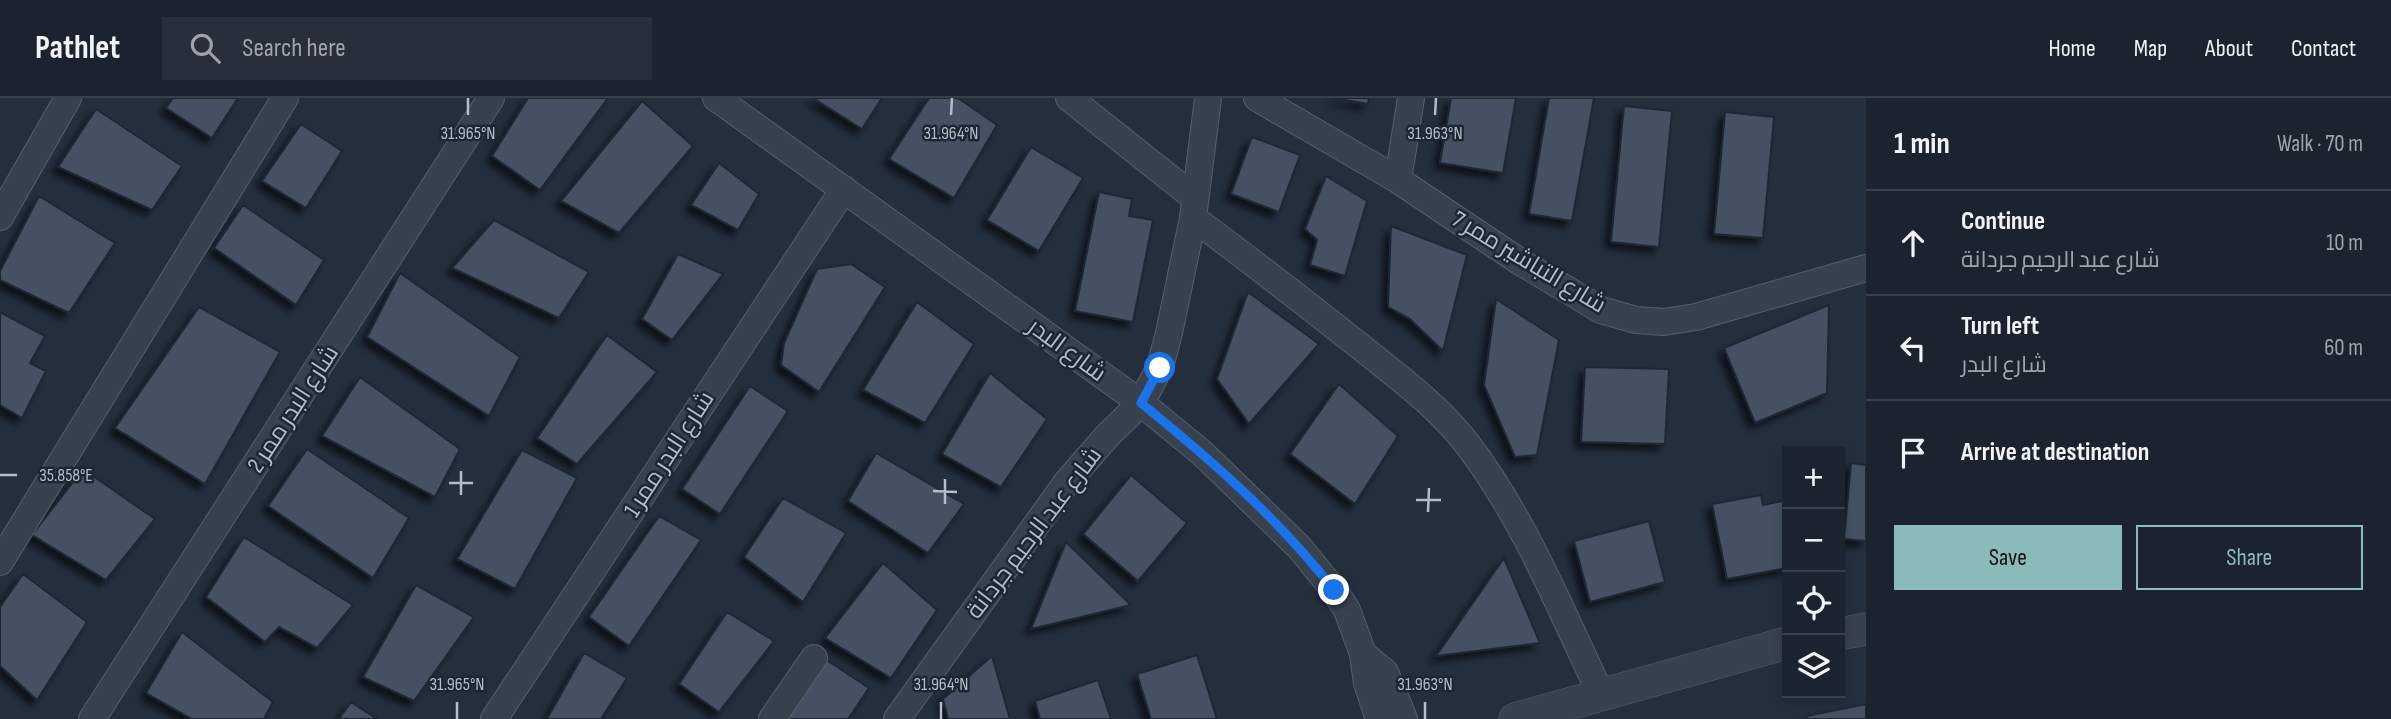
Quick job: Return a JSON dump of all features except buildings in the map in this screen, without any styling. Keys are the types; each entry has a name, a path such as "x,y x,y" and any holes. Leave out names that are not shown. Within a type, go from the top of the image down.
{"street":[{"path":"0,216 68,98"},
{"path":"0,562 285,98"},
{"name":"شارع البدر ممر 2","path":"93,719 491,98"},
{"name":"شارع البدر","path":"716,98 1141,403 1202,453 1299,547 1347,610 1363,654 1367,683 1379,719"},
{"path":"1069,98 1194,208 1444,417 1468,444 1503,497 1527,540 1601,694"},
{"name":"شارع عبد الرحيم جردانة","path":"897,719 1067,482 1108,435 1141,403 1160,368 1194,208 1208,98"},
{"name":"شارع التباشير ممر 7","path":"1257,98 1398,180 1519,261 1589,303 1601,310 1636,320 1664,322 1696,317 1866,268"},
{"path":"1398,180 1411,98"},
{"name":"شارع البدر ممر 1","path":"494,719 844,189"},
{"path":"1845,633 1866,629"},
{"path":"1515,719 1782,644"},
{"name":"شارع البدر","path":"1363,654 1385,673 1404,719"},
{"path":"772,719 814,657"}],"route":[{"path":"1160,368 1141,403 1202,453 1299,547 1334,590"}]}
